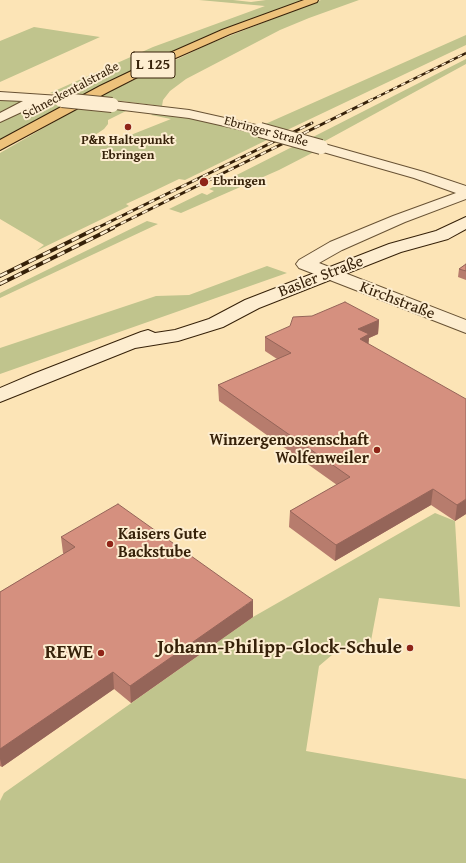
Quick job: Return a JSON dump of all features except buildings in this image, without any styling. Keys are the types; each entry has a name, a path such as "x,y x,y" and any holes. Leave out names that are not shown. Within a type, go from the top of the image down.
{"main road":[{"name":"Schneckentalstraße","path":"0,146 104,88 167,58 226,32 313,0"}],"street":[{"path":"0,90 21,96"},
{"path":"0,96 21,96"},
{"name":"Ebringer Straße","path":"21,96 189,114 260,130 321,147 419,175 466,193"},
{"path":"0,118 41,98"},
{"name":"Ebringer Straße","path":"328,274 305,264 336,246 399,219 466,193"},
{"name":"Basler Straße","path":"395,248 409,237 426,228 466,217"},
{"name":"Basler Straße","path":"0,396 53,373 135,342 178,335 216,323 246,306 395,248 442,235 466,222"},
{"name":"Kirchstraße","path":"328,274 466,326"}],"green space":[{"path":"199,0 233,0 251,2 266,0 307,0 175,51 80,96 50,93 153,47 265,6"},
{"path":"321,0 359,0 280,30 186,79 170,91 163,100 162,106 96,98 209,44"},
{"path":"34,27 100,37 0,82 0,41"},
{"path":"466,35 466,45 285,131 263,125"},
{"path":"466,59 466,64 325,141 311,138"},
{"path":"0,97 53,104 65,104 0,140"},
{"path":"82,106 128,110 108,120 108,124 104,129 86,141 103,146 171,119 151,115 156,112 220,123 271,138 185,180 179,179 126,204 129,206 36,251 44,245 0,219 0,153"},
{"path":"296,145 314,152 279,170 181,213 169,209 202,193 207,195 214,191 209,189"},
{"path":"147,221 158,224 0,298 0,293"},
{"path":"267,266 287,273 0,374 0,348 156,296 189,295"},
{"path":"435,513 455,521 460,607 379,598 370,646 339,649 319,666 306,751 466,779 466,863 0,863 0,801 4,793 253,617"}],"railway":[{"path":"369,101 466,53"},
{"path":"110,229 371,100"},
{"path":"95,229 312,123"},
{"path":"0,276 97,228"},
{"path":"0,284 113,228"}],"place":[{"name":"P&R Haltepunkt Ebringen","path":"128,127"},
{"name":"Ebringen","path":"204,182"},
{"name":"Winzergenossenschaft Wolfenweiler","path":"377,450"},
{"name":"Kaisers Gute Backstube","path":"110,544"},
{"name":"Johann-Philipp-Glock-Schule","path":"410,648"},
{"name":"REWE","path":"101,653"}]}
